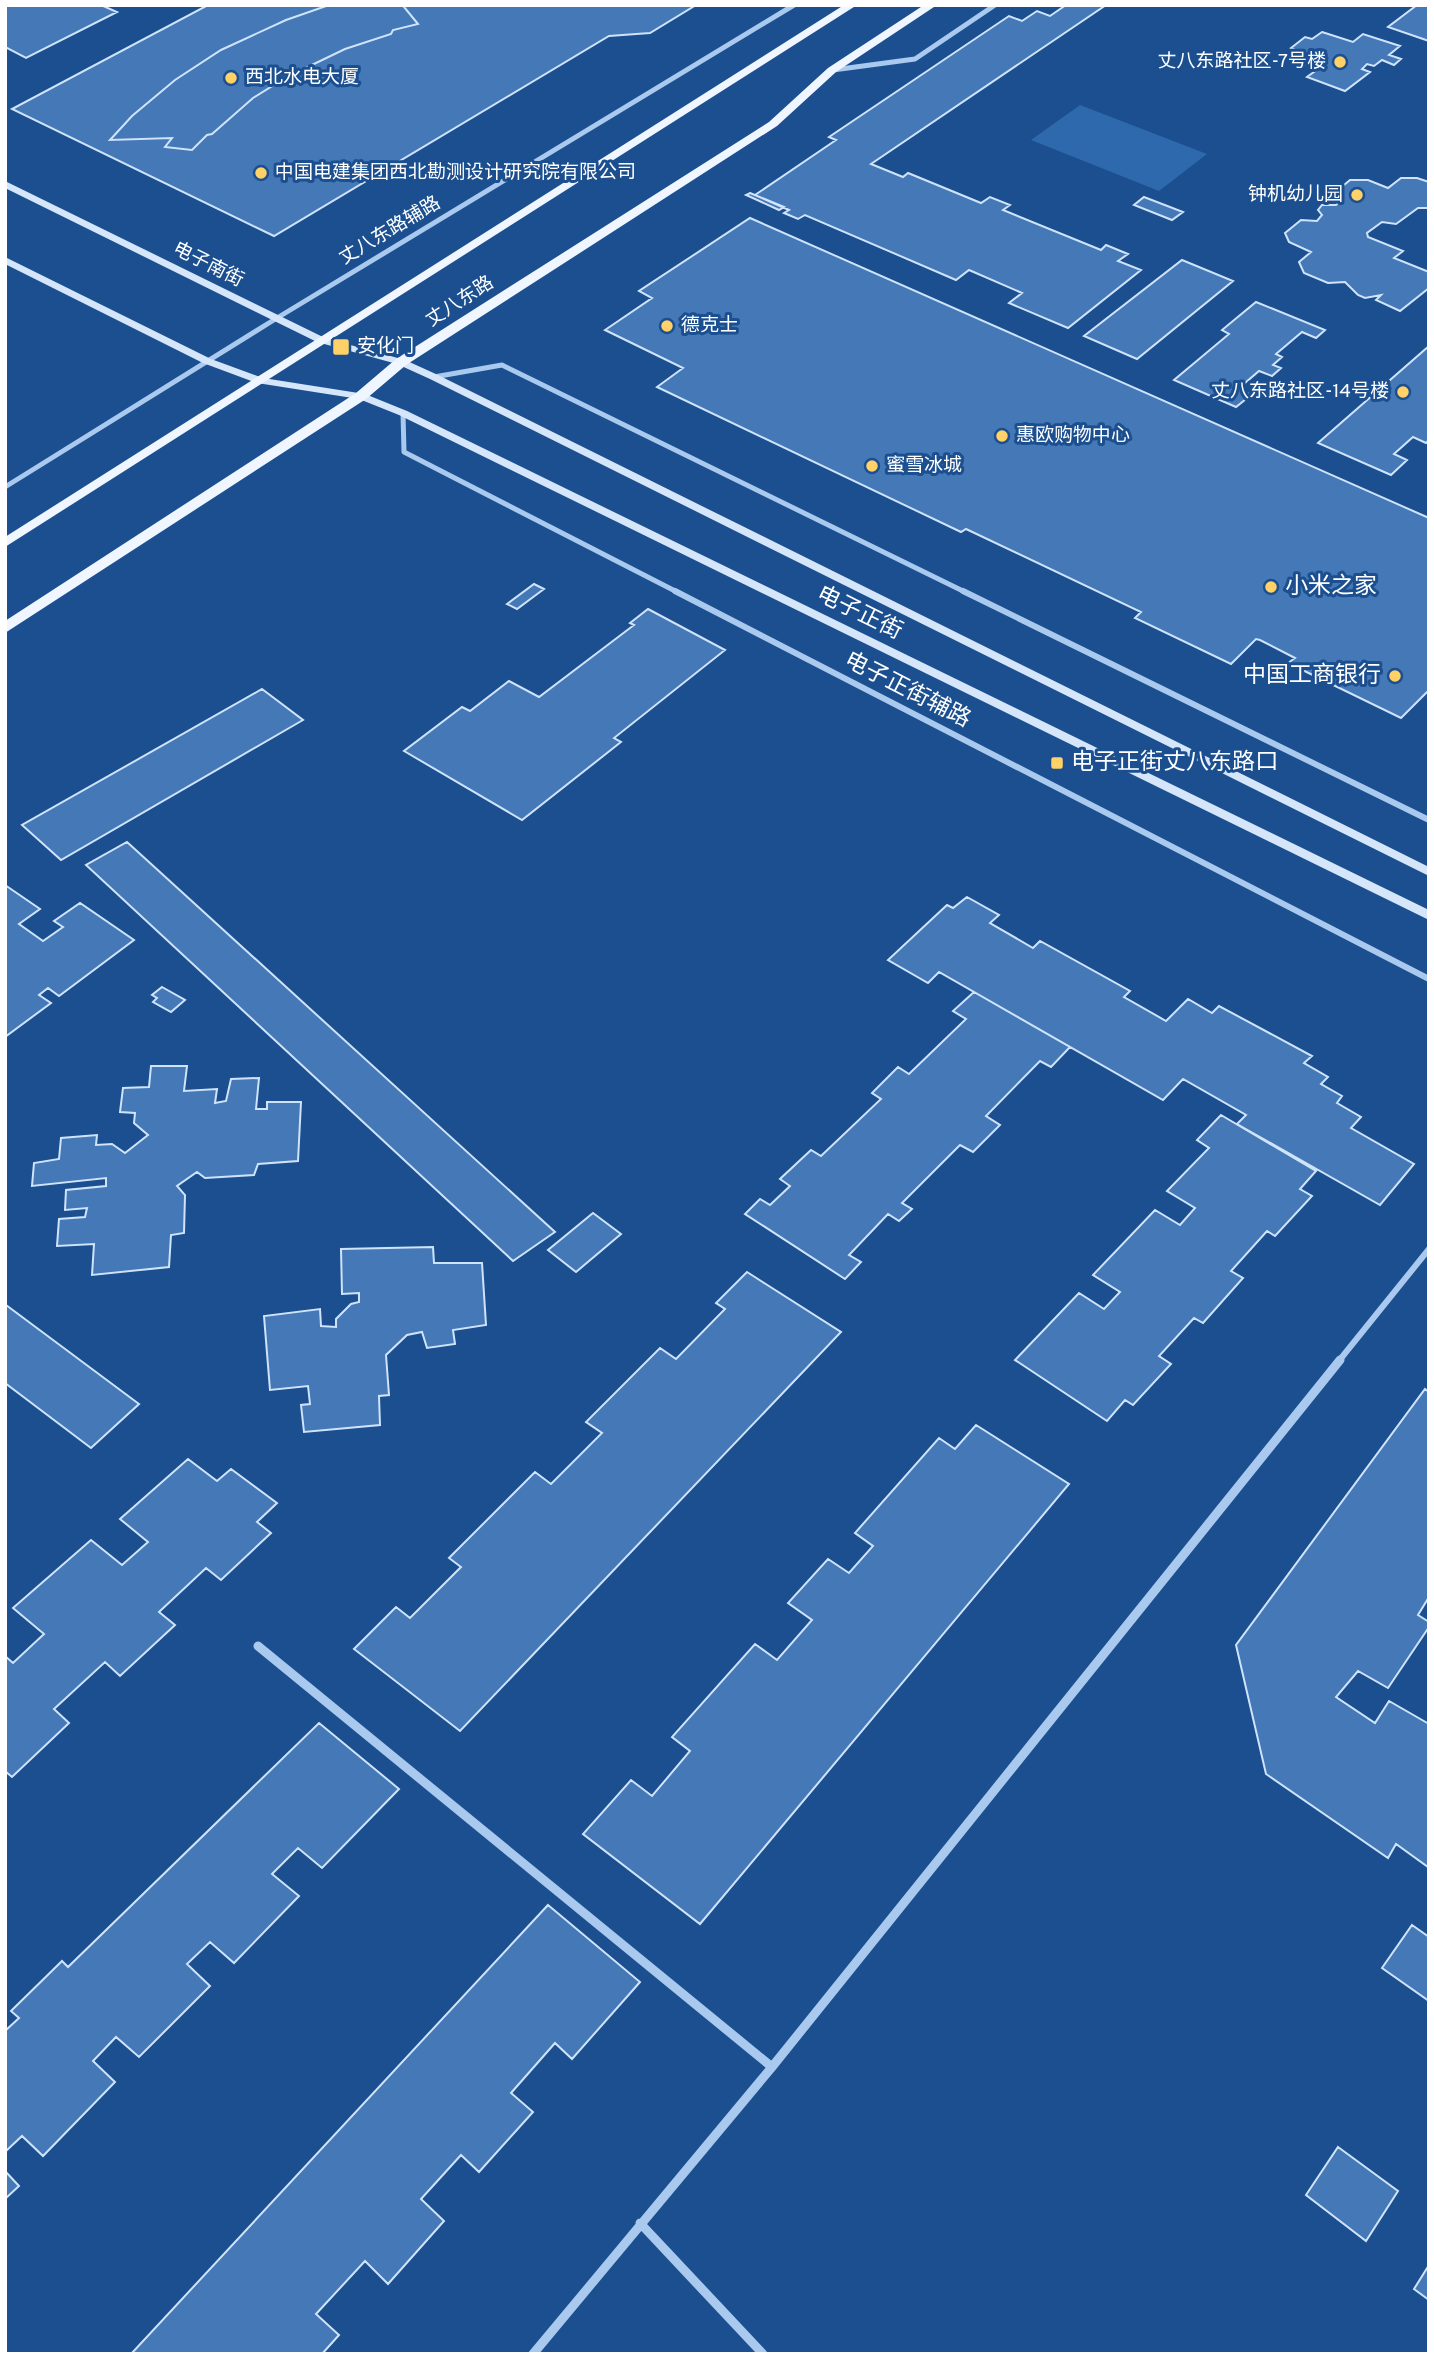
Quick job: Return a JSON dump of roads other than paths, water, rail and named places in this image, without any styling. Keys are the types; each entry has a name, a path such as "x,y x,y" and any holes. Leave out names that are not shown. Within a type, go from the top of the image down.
{"main road":[{"name":"丈八东路","path":"5,543 852,5"},
{"name":"丈八东路","path":"5,628 362,396 401,362 773,124 832,70 932,5"},
{"name":"电子南街","path":"5,184 321,340 401,362"},
{"path":"5,260 207,361 261,380"},
{"name":"电子正街","path":"401,362 1429,872"},
{"name":"电子正街","path":"261,380 362,396 402,413 1429,916"}],"street":[{"name":"丈八东路辅路","path":"5,487 276,318 794,5"},
{"path":"832,70 915,59 995,5"},
{"path":"434,377 502,365 1429,820"},
{"name":"电子正街辅路","path":"402,413 404,452 1429,979"},
{"path":"533,2354 772,2067 1429,1250"},
{"path":"258,1646 772,2067"},
{"path":"640,2223 763,2354"}],"place":[{"name":"丈八东路社区-7号楼","path":"1340,62"},
{"name":"西北水电大厦","path":"231,78"},
{"name":"中国电建集团西北勘测设计研究院有限公司","path":"261,173"},
{"name":"钟机幼儿园","path":"1357,195"},
{"name":"德克士","path":"667,326"},
{"name":"安化门","path":"341,347"},
{"name":"丈八东路社区-14号楼","path":"1403,392"},
{"name":"惠欧购物中心","path":"1002,436"},
{"name":"蜜雪冰城","path":"872,466"},
{"name":"小米之家","path":"1271,587"},
{"name":"中国工商银行","path":"1395,676"},
{"name":"电子正街丈八东路口","path":"1057,763"}]}
